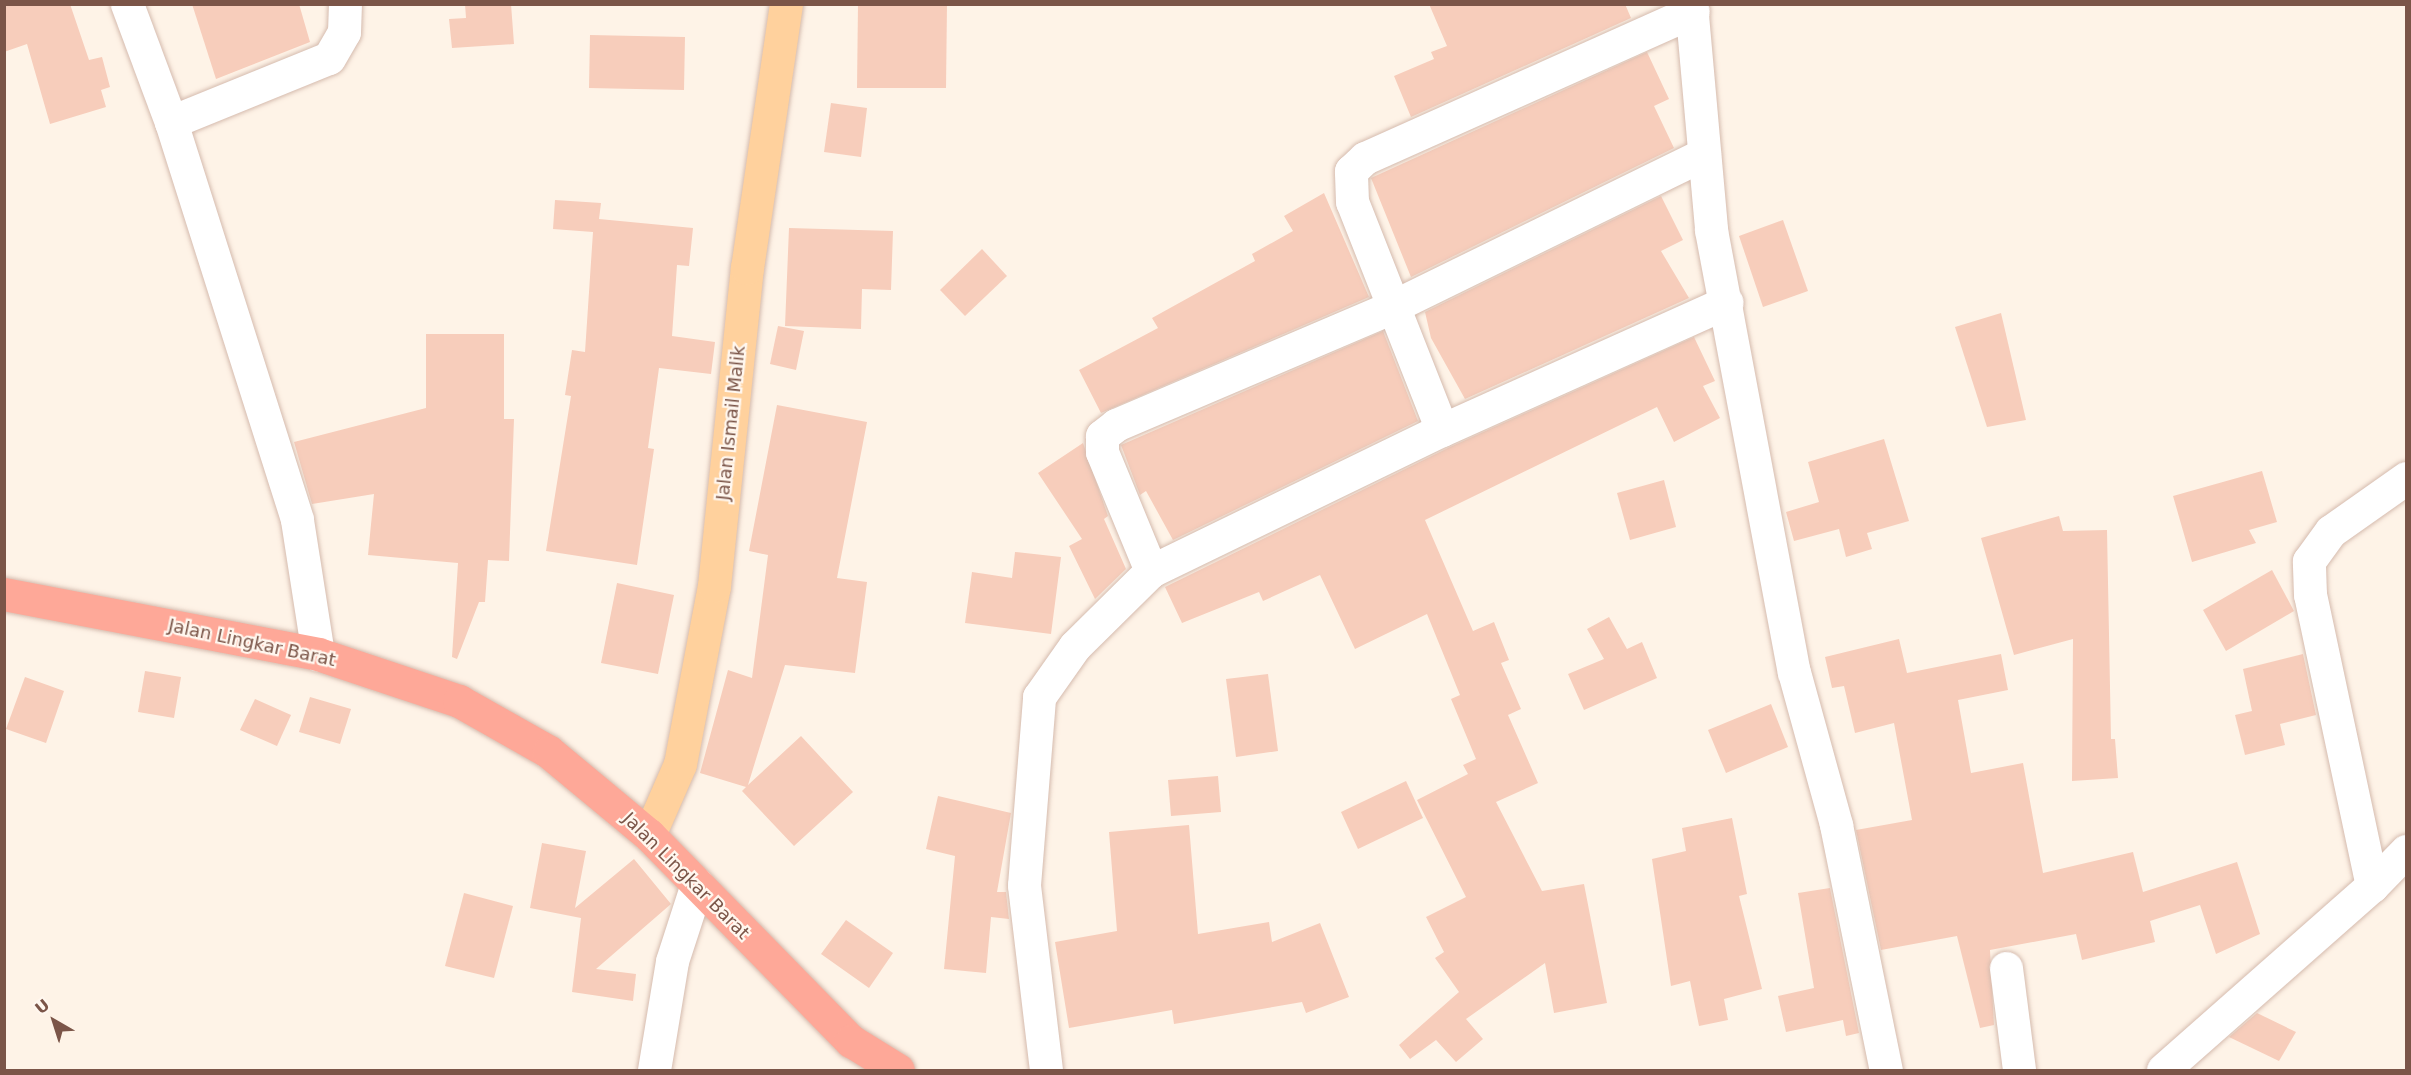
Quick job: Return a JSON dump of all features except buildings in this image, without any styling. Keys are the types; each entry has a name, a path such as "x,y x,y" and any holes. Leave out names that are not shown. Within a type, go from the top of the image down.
{"highway":[{"name":"Jalan Lingkar Barat","path":"4,594 318,654 459,701 549,752 649,835 851,1041 898,1071"}],"main road":[{"name":"Jalan Ismail Malik","path":"649,835 680,764 714,586 747,268 786,4"}],"street":[{"path":"127,4 171,122 297,520 318,654"},
{"path":"171,122 329,58 344,32 345,4"},
{"path":"1442,430 1390,308 1352,202 1354,166 1692,8 1711,230 1727,302 1794,672 1836,825 1886,1071"},
{"path":"1151,571 1102,452 1106,430 1390,308 1704,154"},
{"path":"1046,1071 1024,885 1039,697 1075,646 1151,571 1442,430 1727,302"},
{"path":"2372,886 2310,595 2309,561 2331,531 2406,478"},
{"path":"2163,1071 2372,886 2406,851"},
{"path":"654,1071 672,961 697,884"},
{"path":"2006,968 2019,1071"}]}
